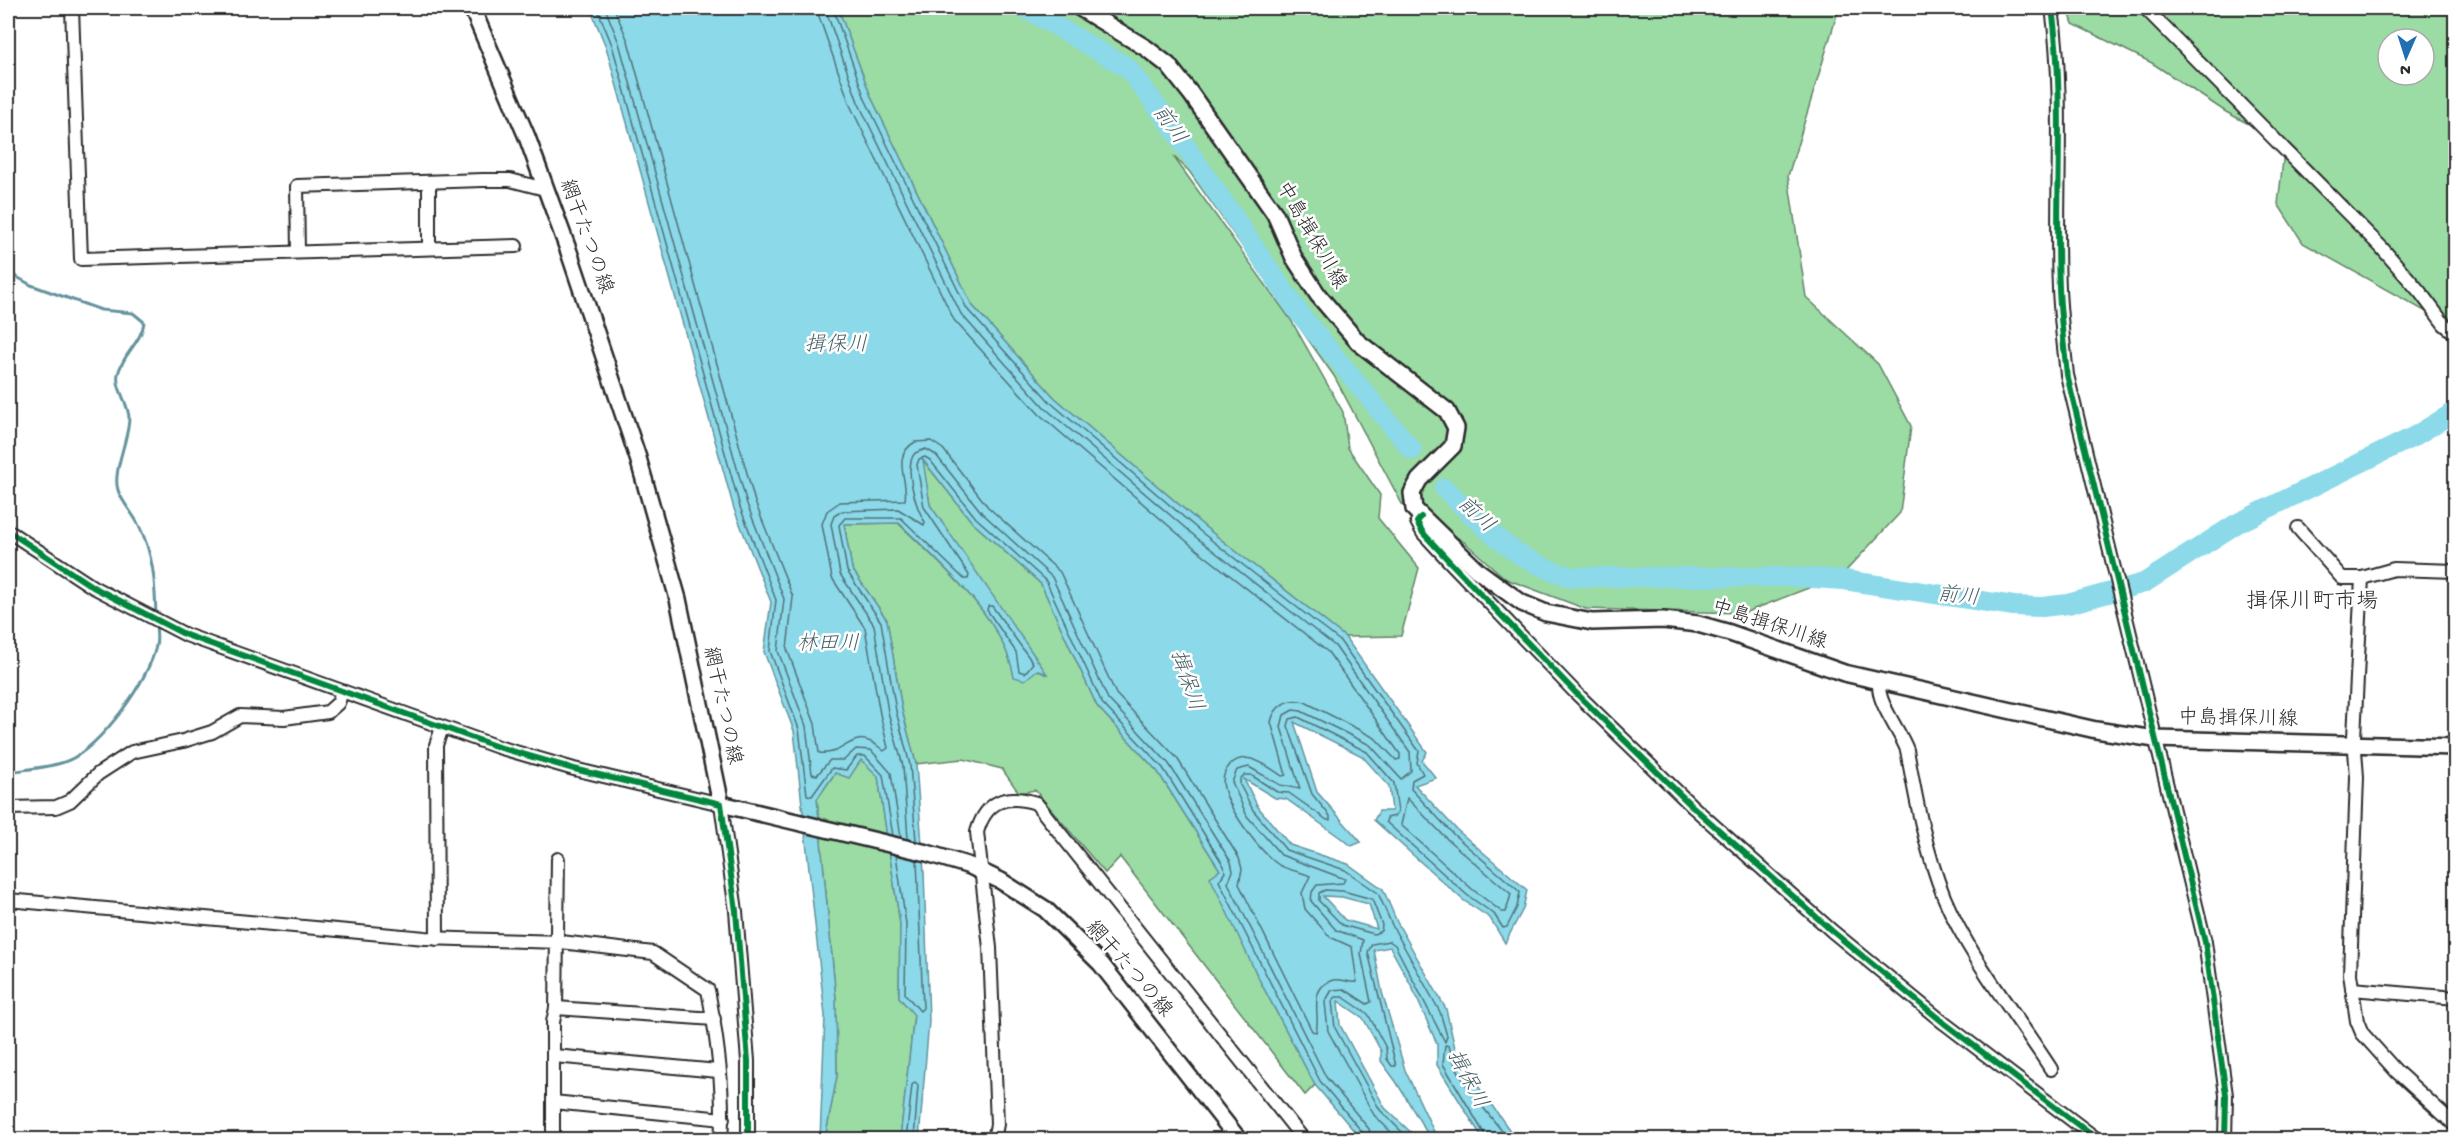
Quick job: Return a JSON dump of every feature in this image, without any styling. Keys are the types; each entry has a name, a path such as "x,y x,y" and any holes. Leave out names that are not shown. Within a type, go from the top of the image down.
{"main road":[{"name":"網干たつの線","path":"472,8 527,137 573,263 638,458 678,599 726,806 893,844 975,869 1001,881 1045,909 1101,964 1239,1140"},
{"name":"中島揖保川線","path":"1080,8 1146,48 1168,65 1275,214 1294,258 1318,295 1358,342 1447,411 1456,428 1453,446 1419,480 1412,493 1414,509 1499,588 1522,603 1546,613 1592,622 1663,620 1698,624 1731,633 1844,673 2096,730 2155,739 2456,747"}],"street":[{"path":"72,8 81,259 516,246"},
{"path":"2052,8 2061,126 2059,288 2067,375 2205,942 2226,1095 2224,1140"},
{"path":"2145,8 2381,247 2444,324 2456,334"},
{"path":"298,252 297,186 510,180 545,189"},
{"path":"429,182 429,248"},
{"path":"1421,517 1418,522 1430,540 1575,692 1692,806 1832,931 1936,1016 2098,1140"},
{"path":"2298,528 2342,579 2362,578 2394,569 2456,571"},
{"path":"8,531 93,587 182,633 442,728 574,770 726,806 747,1049 748,1140"},
{"path":"2362,578 2355,743 2357,777 2350,974 2357,1021 2362,1034 2396,1071 2456,1126"},
{"path":"1880,682 1880,698 1902,735 1907,750 1932,864 1945,898 1981,964 2051,1069"},
{"path":"8,808 56,807 70,801 98,774 132,752 212,732 240,716 284,718 328,712 338,703 342,692"},
{"path":"437,939 436,745 442,728"},
{"path":"994,1140 997,1116 994,1008 988,928 975,869 977,832 981,817 1001,800 1018,797 1036,803 1304,1140"},
{"path":"553,1140 553,1022 558,859"},
{"path":"8,900 237,923 437,939 556,944 653,953 708,990 714,1019 723,1119 721,1140"},
{"path":"2352,989 2456,998"},
{"path":"555,1008 714,1019"},
{"path":"554,1056 718,1071"},
{"path":"554,1102 723,1119"}],"green space":[{"path":"838,8 1839,8 1788,176 1806,297 1878,364 1911,426 1900,513 1842,575 1744,613 1586,609 1506,579 1463,541 1402,504 1334,376 1189,171 1173,156 1291,320 1343,412 1348,448 1380,495 1378,518 1419,568 1401,636 1345,637 1205,527 1054,397 972,305 871,97"},
{"path":"2068,8 2455,8 2455,328 2303,243 2278,204 2285,143 2226,112 2152,63 2073,24"},
{"path":"922,459 972,522 1041,584 1097,706 1158,772 1220,870 1211,877 1259,979 1315,1085 1305,1095 1120,857 1105,873 1035,790 1019,793 1002,769 963,759 916,764 902,710 887,620 852,569 844,524 898,523 950,574 984,613 1008,654 1014,676 1037,670 1045,674 930,505"},
{"path":"862,760 878,776 900,924 899,997 914,1014 900,1139 825,1139 837,1076 836,999 817,799 835,773"}],"water":[{"name":"揖保川","path":"590,8 838,8 871,97 972,305 1054,397 1205,527 1345,637 1427,752 1422,761 1436,778 1415,785 1457,830 1527,890 1523,909 1505,943 1490,918 1463,900 1374,820 1379,811 1392,811 1389,786 1362,756 1294,722 1317,792 1361,842 1352,846 1286,799 1275,798 1244,779 1258,807 1290,845 1348,864 1383,889 1397,922 1446,1009 1457,1057 1516,1139 1483,1139 1437,1065 1437,1044 1412,987 1390,947 1374,950 1382,992 1405,1070 1437,1138 1430,1138 1381,1061 1381,1051 1363,1018 1338,1001 1340,1025 1385,1108 1418,1139 1361,1139 1315,1085 1259,979 1210,877 1220,870 1158,772 1097,706 1041,584 972,522 923,460 930,505 1047,674 1037,670 1025,680 1014,677 1008,655 984,613 951,574 899,523 844,524 852,569 887,620 902,710 916,764 924,872 929,1021 919,1139 900,1139 914,1015 899,997 900,924 878,776 861,760 849,778 835,773 817,799 836,999 837,1076 825,1139 820,1139 825,1016 794,731 764,652 771,602 734,509 606,47","holes":["1323,896 1342,897 1369,904 1377,929 1345,920"]}],"waterway":[{"name":"前川","path":"1025,8 1128,68 1171,125 1299,313 1412,450"},
{"path":"8,272 31,285 101,310 133,313 144,322 140,336 124,360 118,374 118,385 129,418 117,483 120,495 137,522 148,548 154,581 156,616"},
{"name":"前川","path":"1444,488 1488,530 1516,552 1533,562 1572,577 1796,577 1844,580 2014,606 2042,607 2068,604 2144,583 2236,524 2413,437 2456,411"},
{"path":"8,772 45,767 67,761 80,754 108,728 133,694 152,660 157,637 156,623"}],"cycle path":[{"path":"2052,8 2059,113 2059,288 2067,375 2205,942 2226,1095 2225,1140"},
{"path":"1421,517 1417,522 1423,533 1450,562 1575,692 1692,806 1832,931 1944,1023 2098,1140"},
{"path":"8,531 93,587 186,635 498,747 574,769 721,804 736,911 748,1061 748,1140"}],"district":[{"name":"揖保川町市場","path":"2312,603"}],"water label":[{"name":"林田川","path":"828,645"}]}
